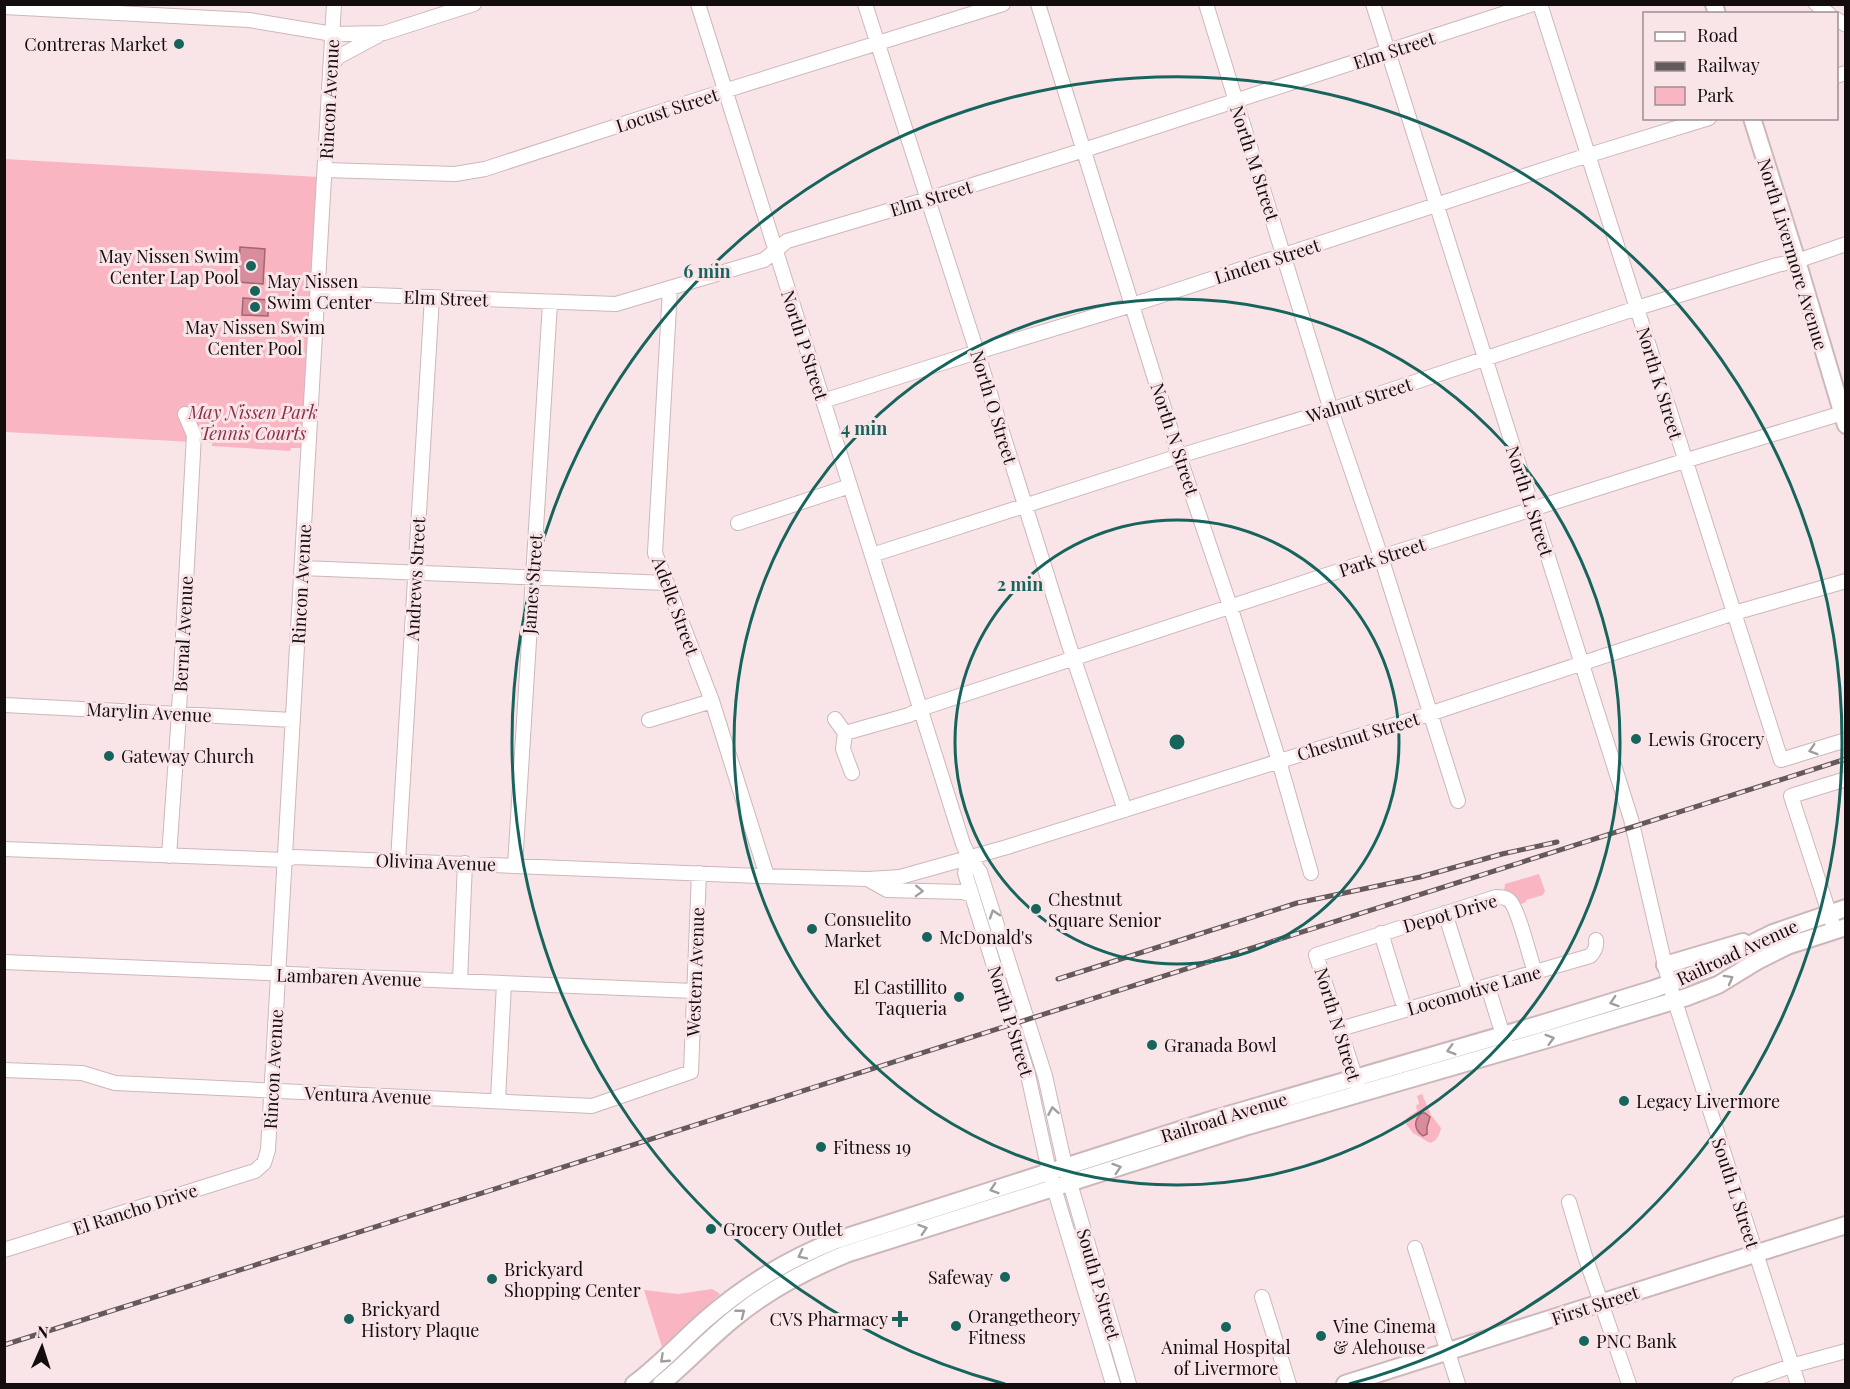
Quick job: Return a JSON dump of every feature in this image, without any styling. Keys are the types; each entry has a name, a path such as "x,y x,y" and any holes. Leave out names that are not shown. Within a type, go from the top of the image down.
{"main road":[{"name":"North Livermore Avenue","path":"1753,120 1844,417"},
{"name":"Railroad Avenue","path":"1505,1043 1711,968 1773,933 1837,911"},
{"name":"Railroad Avenue","path":"634,1384 726,1302 747,1287 792,1260 855,1233 1237,1130 1358,1086 1505,1043 1675,1001 1718,985 1787,946 1840,928"},
{"path":"1665,965 1773,933"},
{"name":"Railroad Avenue","path":"661,1384 738,1315 796,1277 846,1254 1059,1177"},
{"name":"First Street","path":"1345,1384 1845,1225"}],"street":[{"name":"Rincon Avenue","path":"264,1163 268,1150 272,1091 334,4"},
{"path":"331,66 338,57 384,33 474,4"},
{"name":"North P Street","path":"698,4 920,709 969,857 980,872 1039,1056 1050,1094 1059,1177"},
{"name":"North O Street","path":"865,4 1025,507 1125,810"},
{"name":"Locust Street","path":"325,170 455,174 484,169 1004,4"},
{"name":"North N Street","path":"1038,4 1179,456 1279,761 1311,873"},
{"name":"North M Street","path":"1206,4 1331,410 1381,557 1458,801"},
{"name":"North L Street","path":"1373,4 1633,826 1675,1001"},
{"name":"Elm Street","path":"318,293 616,304 764,260 787,241 1084,150 1533,4"},
{"name":"North K Street","path":"1540,4 1781,760 1845,740"},
{"path":"4,7 249,20 333,34 384,33"},
{"name":"Linden Street","path":"823,401 1132,305 1587,155 1702,120"},
{"name":"Walnut Street","path":"872,555 1179,456 1331,410 1637,308 1797,261 1845,244"},
{"name":"Adelle Street","path":"670,289 655,553 712,701 767,876"},
{"name":"Andrews Street","path":"398,861 432,297"},
{"name":"James Street","path":"515,866 550,303"},
{"name":"Bernal Avenue","path":"169,856 194,435 185,414"},
{"name":"Park Street","path":"845,733 909,715 920,709 1230,606 1684,460 1844,417"},
{"path":"738,524 850,486"},
{"path":"302,568 667,583"},
{"name":"Chestnut Street","path":"868,879 900,877 1125,810 1429,714 1734,613 1845,581"},
{"path":"649,720 712,701"},
{"name":"Marylin Avenue","path":"4,705 293,720"},
{"path":"835,718 845,733 843,749 852,773"},
{"path":"1840,928 1837,911 1791,796 1845,779"},
{"name":"Olivina Avenue","path":"4,849 285,860 294,857 868,879"},
{"name":"North P Street","path":"969,857 965,873 1059,1177"},
{"path":"460,981 465,863"},
{"name":"Western Avenue","path":"691,1072 699,873"},
{"path":"868,879 887,890 963,892 972,895"},
{"name":"Depot Drive","path":"1317,955 1496,897 1508,898 1514,908 1534,972"},
{"path":"1445,913 1467,983"},
{"path":"1381,933 1402,1001"},
{"name":"Locomotive Lane","path":"1340,1029 1590,956 1597,947 1596,940"},
{"name":"North N Street","path":"1317,955 1358,1086"},
{"name":"Lambaren Avenue","path":"4,962 694,991"},
{"path":"498,1100 504,983"},
{"path":"1488,987 1505,1043"},
{"name":"South L Street","path":"1675,1001 1797,1384"},
{"name":"Ventura Avenue","path":"4,1070 82,1073 115,1083 592,1106 691,1072"},
{"name":"El Rancho Drive","path":"4,1250 255,1171 264,1163"},
{"name":"South P Street","path":"1059,1177 1113,1384"},
{"name":"South P Street","path":"1059,1177 1129,1384"},
{"path":"1569,1202 1629,1384"},
{"path":"1415,1248 1458,1384"},
{"path":"1262,1297 1289,1384"},
{"path":"1739,1384 1845,1351"}],"green space":[{"name":"May Nissen Park Tennis Courts","path":"5,159 318,177 302,448 291,448 290,451 212,446 212,443 5,432"},
{"path":"1539,874 1545,891 1543,895 1526,900 1519,905 1504,892 1505,884"},
{"path":"1422,1094 1431,1115 1441,1128 1438,1137 1430,1143 1413,1133 1406,1124 1407,1118 1417,1111 1416,1106 1419,1103 1417,1096"},
{"path":"712,1289 720,1294 662,1347 644,1290 678,1294"}],"shaded area":[{"name":"May Nissen Swim Center Lap Pool","path":"240,247 265,249 263,284 238,282"},
{"name":"May Nissen Swim Center Pool","path":"243,298 268,300 268,316 242,315"},
{"path":"1422,1113 1430,1117 1427,1134 1423,1136 1416,1125"}],"railway":[{"path":"4,1345 1846,759"},
{"path":"1058,979 1297,903 1420,877 1502,854 1557,842"}],"place":[{"name":"Contreras Market","path":"179,44"},
{"name":"May Nissen Swim Center Lap Pool","path":"251,266"},
{"name":"May Nissen Swim Center","path":"255,291"},
{"name":"May Nissen Swim Center Pool","path":"255,307"},
{"name":"Lewis Grocery","path":"1636,739"},
{"name":"Gateway Church","path":"109,756"},
{"name":"Chestnut Square Senior","path":"1036,909"},
{"name":"Consuelito Market","path":"812,929"},
{"name":"McDonald's","path":"927,937"},
{"name":"El Castillito Taqueria","path":"959,997"},
{"name":"Granada Bowl","path":"1152,1045"},
{"name":"Legacy Livermore","path":"1624,1101"},
{"name":"Fitness 19","path":"821,1147"},
{"name":"Grocery Outlet","path":"711,1229"},
{"name":"Safeway","path":"1005,1277"},
{"name":"Brickyard Shopping Center","path":"492,1279"},
{"name":"Brickyard History Plaque","path":"349,1319"},
{"name":"CVS Pharmacy","path":"900,1319"},
{"name":"Orangetheory Fitness","path":"956,1326"},
{"name":"Animal Hospital of Livermore","path":"1226,1327"},
{"name":"Vine Cinema & Alehouse","path":"1321,1336"},
{"name":"PNC Bank","path":"1584,1341"}]}
